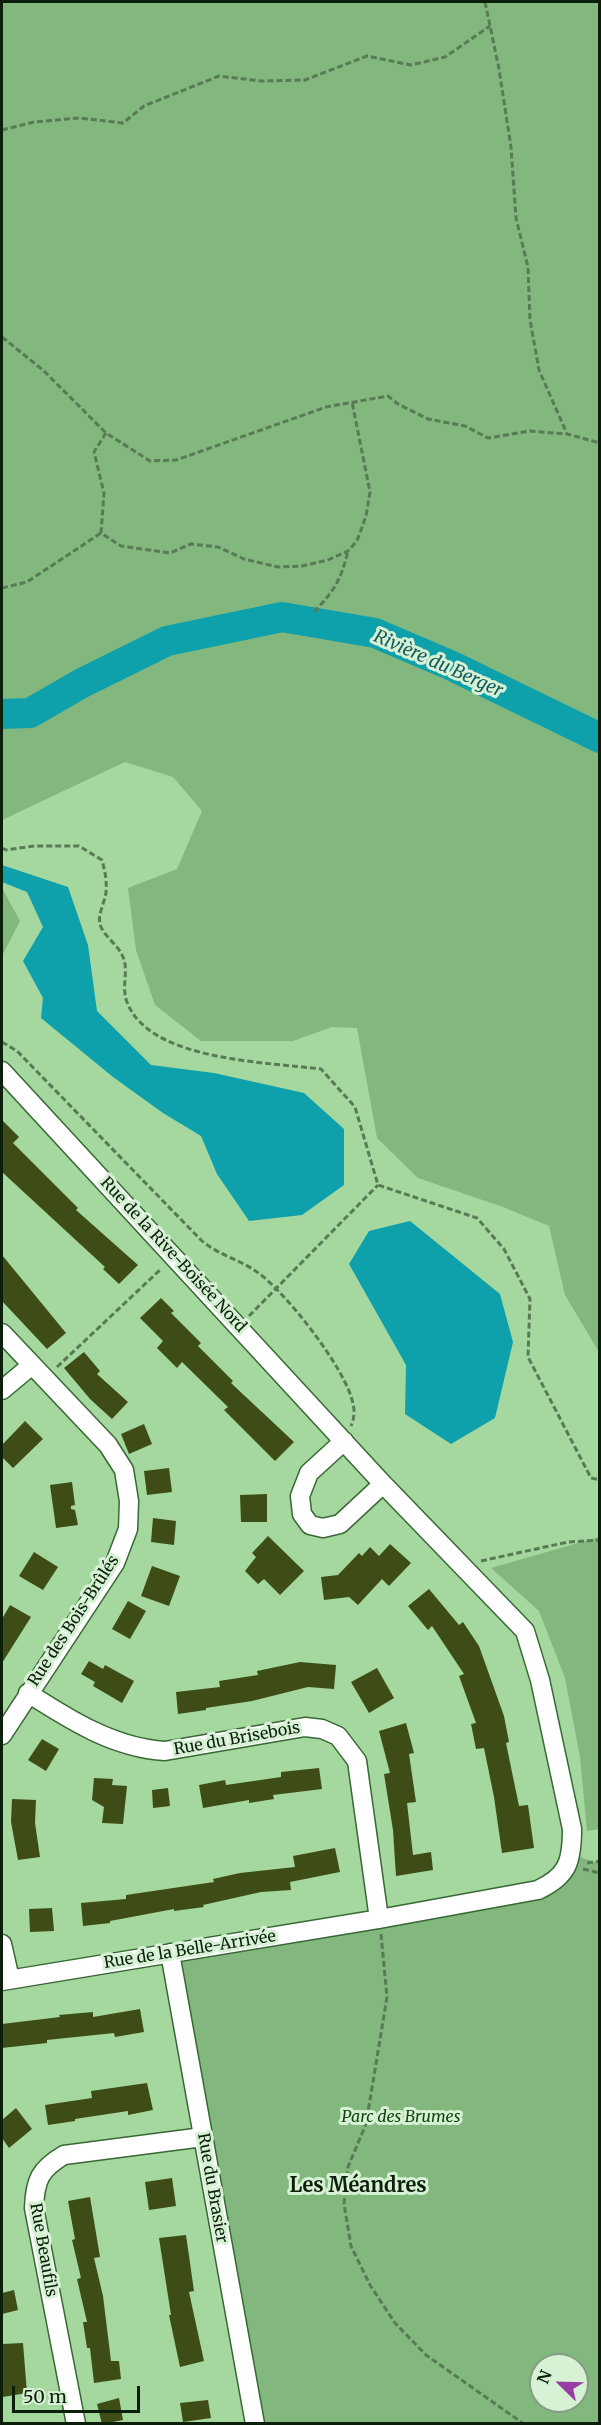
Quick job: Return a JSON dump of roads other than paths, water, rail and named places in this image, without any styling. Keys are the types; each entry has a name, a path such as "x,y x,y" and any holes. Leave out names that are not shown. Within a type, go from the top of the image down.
{"street":[{"name":"Rue de la Rive-Boisée Nord","path":"2,1071 383,1484 525,1631 540,1680 572,1829 572,1854 564,1871 552,1883 538,1890 380,1919"},
{"name":"Rue des Bois-Brûlés","path":"2,1333 108,1445 124,1470 129,1501 128,1529 115,1563 2,1735"},
{"path":"2,1390 38,1372"},
{"path":"344,1440 309,1473 300,1496 302,1514 310,1525 323,1528 340,1524 383,1484"},
{"name":"Rue du Brisebois","path":"28,1693 66,1718 118,1742 142,1750 165,1751 305,1727 322,1729 339,1736 357,1761 380,1919"},
{"name":"Rue de la Belle-Arrivée","path":"6,1980 380,1919"},
{"path":"2,1944 6,1980"},
{"name":"Rue du Brasier","path":"170,1953 255,2424"},
{"name":"Rue Beaufils","path":"76,2424 34,2208 34,2192 40,2176 48,2164 64,2156 203,2138"}],"water":[{"path":"2,865 68,887 88,945 97,1011 151,1065 214,1073 304,1093 344,1129 344,1185 302,1215 249,1221 217,1174 201,1136 163,1113 113,1077 41,1018 43,998 23,961 43,927 27,892 2,882"},
{"path":"410,1221 500,1294 513,1342 495,1418 451,1444 405,1414 406,1365 349,1264 369,1231"}],"waterway":[{"name":"Rivière du Berger","path":"2,714 30,713 82,683 167,641 282,617 375,633 450,665 600,738"}],"district":[{"name":"Les Méandres","path":"358,2186"}],"park label":[{"name":"Parc des Brumes","path":"401,2117"}]}
